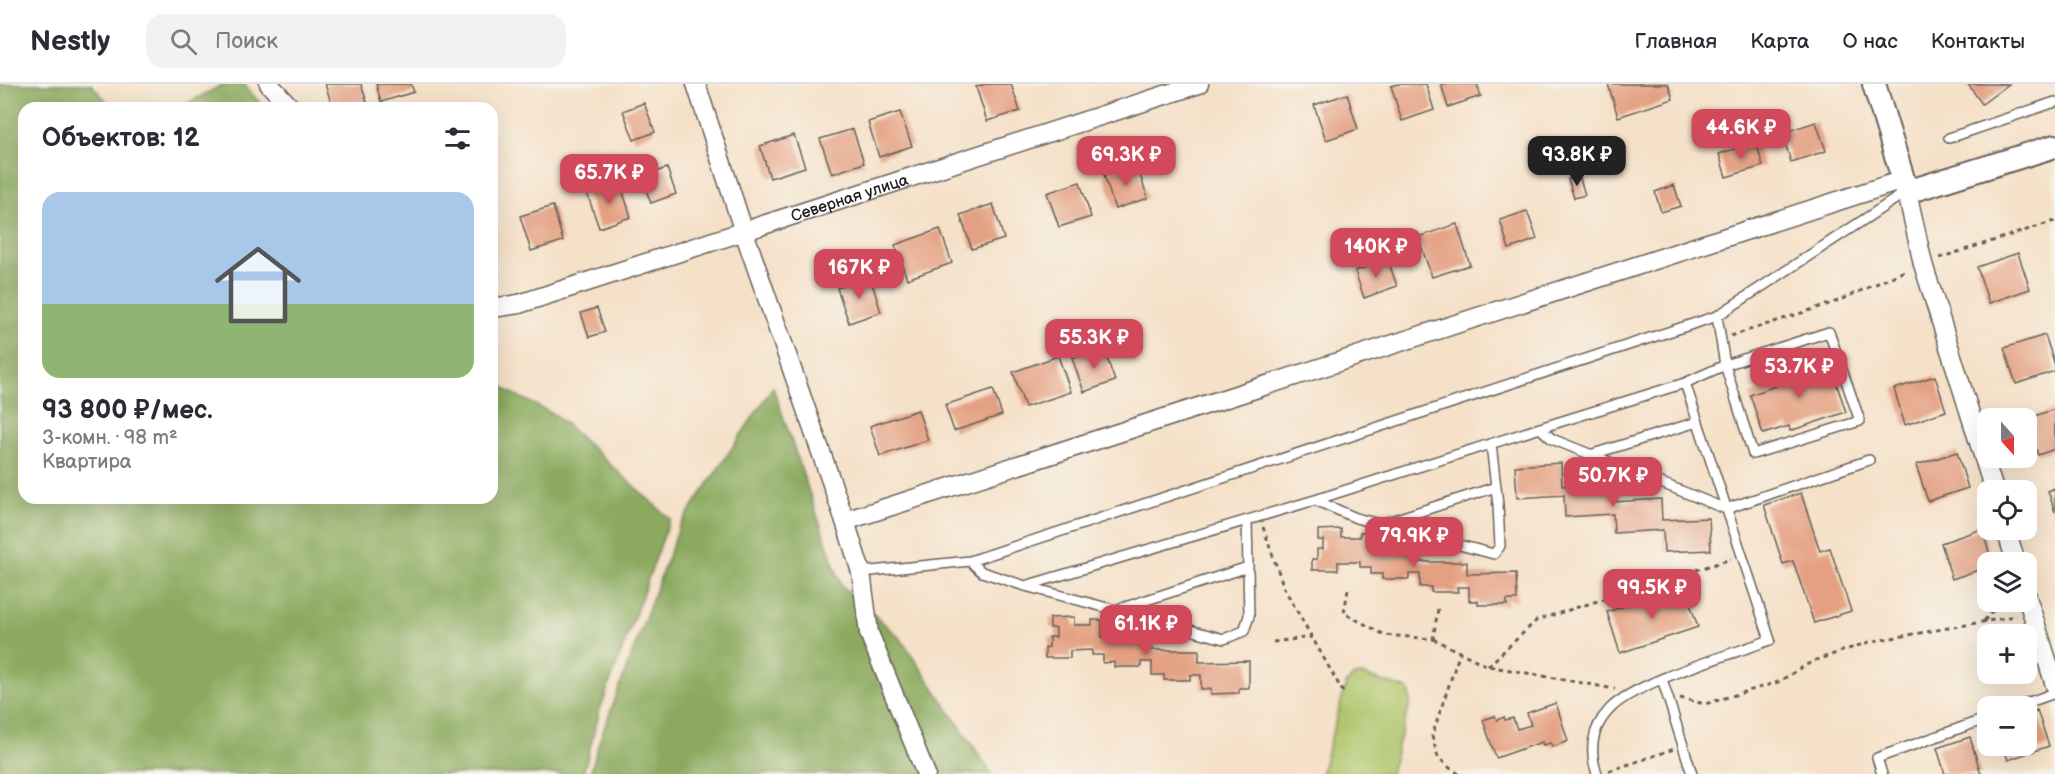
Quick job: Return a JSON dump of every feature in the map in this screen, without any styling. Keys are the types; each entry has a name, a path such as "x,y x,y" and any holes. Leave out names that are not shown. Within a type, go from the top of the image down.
{"street":[{"path":"269,84 286,102"},
{"path":"696,84 744,232 845,521 861,572 869,633 926,774"},
{"name":"Северная улица","path":"498,305 519,304 1199,84"},
{"path":"1874,84 1905,186 1923,264 1991,480"},
{"path":"845,521 1905,186 2055,146"},
{"path":"2032,613 2047,632 2055,685"}],"lane":[{"path":"1949,138 2055,102"},
{"path":"861,572 970,561 1718,316 1905,186"},
{"path":"1025,586 1315,500 1685,383 1725,365 1829,332 1860,421 1753,454 1725,365 1718,316"},
{"path":"1597,774 1592,761 1593,734 1609,709 1633,692 1770,640 1685,383"},
{"path":"1593,454 1697,422"},
{"path":"1540,428 1552,439 1726,509 1869,460"},
{"path":"1315,500 1356,518 1494,554 1500,546 1491,444"},
{"path":"1380,524 1496,487"},
{"path":"970,561 982,572 1025,586 1224,639 1244,631 1249,616 1247,520"},
{"path":"1116,610 1248,567"},
{"path":"1662,680 1692,774"},
{"path":"2037,699 2055,693"},
{"path":"1882,774 1877,758 1977,722"}],"path":[{"path":"1721,340 1838,301 1923,264 2055,221"},
{"path":"1260,517 1284,588 1343,692"},
{"path":"1488,666 1537,620 1742,556"},
{"path":"1348,590 1344,613 1385,635 1433,639 1488,666 1633,692"},
{"path":"1433,639 1438,609"},
{"path":"1983,622 1992,612"},
{"path":"1667,695 1705,704 1778,682 1813,661 1869,642 2032,613"},
{"path":"1273,642 1312,637"},
{"path":"1459,774 1451,770 1438,757 1432,736 1460,652"},
{"path":"1602,774 1683,746"}],"green space":[{"path":"0,84 91,84 108,102 18,102 18,504 498,504 498,382 508,391 557,416 670,519 600,710 583,774 0,774"},
{"path":"224,84 244,84 259,102 190,102"},
{"path":"773,387 841,585 901,639 992,774 590,774 599,742 679,527"},
{"path":"1362,675 1408,689 1410,693 1410,703 1390,774 1321,774 1346,684 1354,676"}],"building":[{"path":"325,84 361,84 367,102 331,102"},
{"path":"376,84 411,84 414,92 381,102"},
{"path":"985,84 1011,84 1020,111 987,121 976,87"},
{"path":"1426,84 1434,110 1402,121 1391,86"},
{"path":"1441,84 1477,84 1481,96 1448,107"},
{"path":"1608,84 1668,84 1673,99 1618,117"},
{"path":"1968,84 2009,84 1982,104"},
{"path":"1347,94 1358,129 1326,140 1314,105"},
{"path":"644,103 655,132 634,140 623,111"},
{"path":"900,112 912,146 879,157 868,122"},
{"path":"1816,122 1826,151 1791,162 1782,133"},
{"path":"853,129 864,163 832,174 820,139"},
{"path":"794,135 805,167 770,178 760,146"},
{"path":"1756,142 1763,166 1726,177 1719,154"},
{"path":"1136,164 1148,198 1115,209 1104,175"},
{"path":"667,168 676,194 651,203 641,177"},
{"path":"1579,175 1585,195 1574,198 1568,179"},
{"path":"1080,182 1091,217 1059,227 1047,193"},
{"path":"620,183 631,217 599,228 587,193"},
{"path":"1674,185 1681,206 1661,212 1655,192"},
{"path":"993,204 1004,239 972,249 960,215"},
{"path":"553,206 563,241 531,251 520,216"},
{"path":"1527,211 1537,239 1509,249 1500,220"},
{"path":"1457,224 1470,265 1432,277 1418,237"},
{"path":"940,229 952,263 907,279 895,245"},
{"path":"2018,253 2030,289 1989,303 1977,267"},
{"path":"1388,260 1397,286 1364,298 1355,271"},
{"path":"870,277 881,312 849,323 837,288"},
{"path":"597,308 605,332 589,337 581,313"},
{"path":"2045,335 2055,371 2016,384 2004,348"},
{"path":"1103,347 1115,381 1084,392 1072,358"},
{"path":"1058,356 1071,392 1025,407 1013,372"},
{"path":"1828,359 1846,412 1790,431 1789,426 1763,434 1750,395 1776,386 1773,377"},
{"path":"1935,376 1946,411 1905,425 1894,389"},
{"path":"993,389 1002,415 954,431 945,405"},
{"path":"2055,409 2055,449 2038,455 2037,452 2037,415"},
{"path":"918,410 928,440 880,456 870,426"},
{"path":"1957,452 1968,488 1928,501 1916,465"},
{"path":"1561,463 1562,486 1612,482 1613,502 1661,499 1662,520 1709,518 1711,550 1664,552 1663,530 1614,533 1613,514 1565,517 1564,495 1517,498 1515,466"},
{"path":"2055,488 2055,512 2048,491"},
{"path":"1801,493 1820,551 1830,548 1851,611 1814,623 1793,561 1783,564 1764,505"},
{"path":"1341,529 1341,537 1360,537 1360,532 1370,532 1370,549 1418,548 1418,562 1467,562 1467,574 1516,573 1517,600 1507,600 1507,605 1478,605 1478,601 1469,601 1469,587 1457,587 1458,592 1431,592 1431,587 1420,587 1420,574 1409,574 1409,579 1382,579 1382,574 1371,574 1371,567 1360,567 1360,562 1338,562 1338,570 1312,570 1312,559 1317,559 1317,549 1323,549 1323,540 1318,540 1318,530"},
{"path":"1977,531 1977,540 1985,540 1989,552 1977,552 1977,571 1952,579 1941,543"},
{"path":"1684,586 1698,627 1620,653 1607,612"},
{"path":"1074,617 1074,625 1092,625 1092,620 1102,620 1102,637 1150,636 1150,650 1199,650 1199,662 1249,661 1249,688 1239,688 1239,693 1211,694 1211,689 1201,689 1201,675 1190,675 1190,680 1164,680 1164,675 1152,675 1152,662 1141,662 1141,667 1114,667 1114,662 1103,663 1103,655 1092,655 1092,650 1070,651 1070,658 1045,658 1045,648 1049,647 1049,637 1056,637 1056,628 1050,628 1050,618"},
{"path":"1556,703 1568,741 1552,747 1551,743 1543,745 1542,742 1496,758 1483,720 1495,716 1497,720 1504,717 1505,720 1513,718 1517,729 1531,725 1527,713"},
{"path":"2037,710 2049,746 2037,750"},
{"path":"1970,737 1981,774 1945,774 1937,748"},
{"path":"2007,756 2020,756 2008,760"}]}
